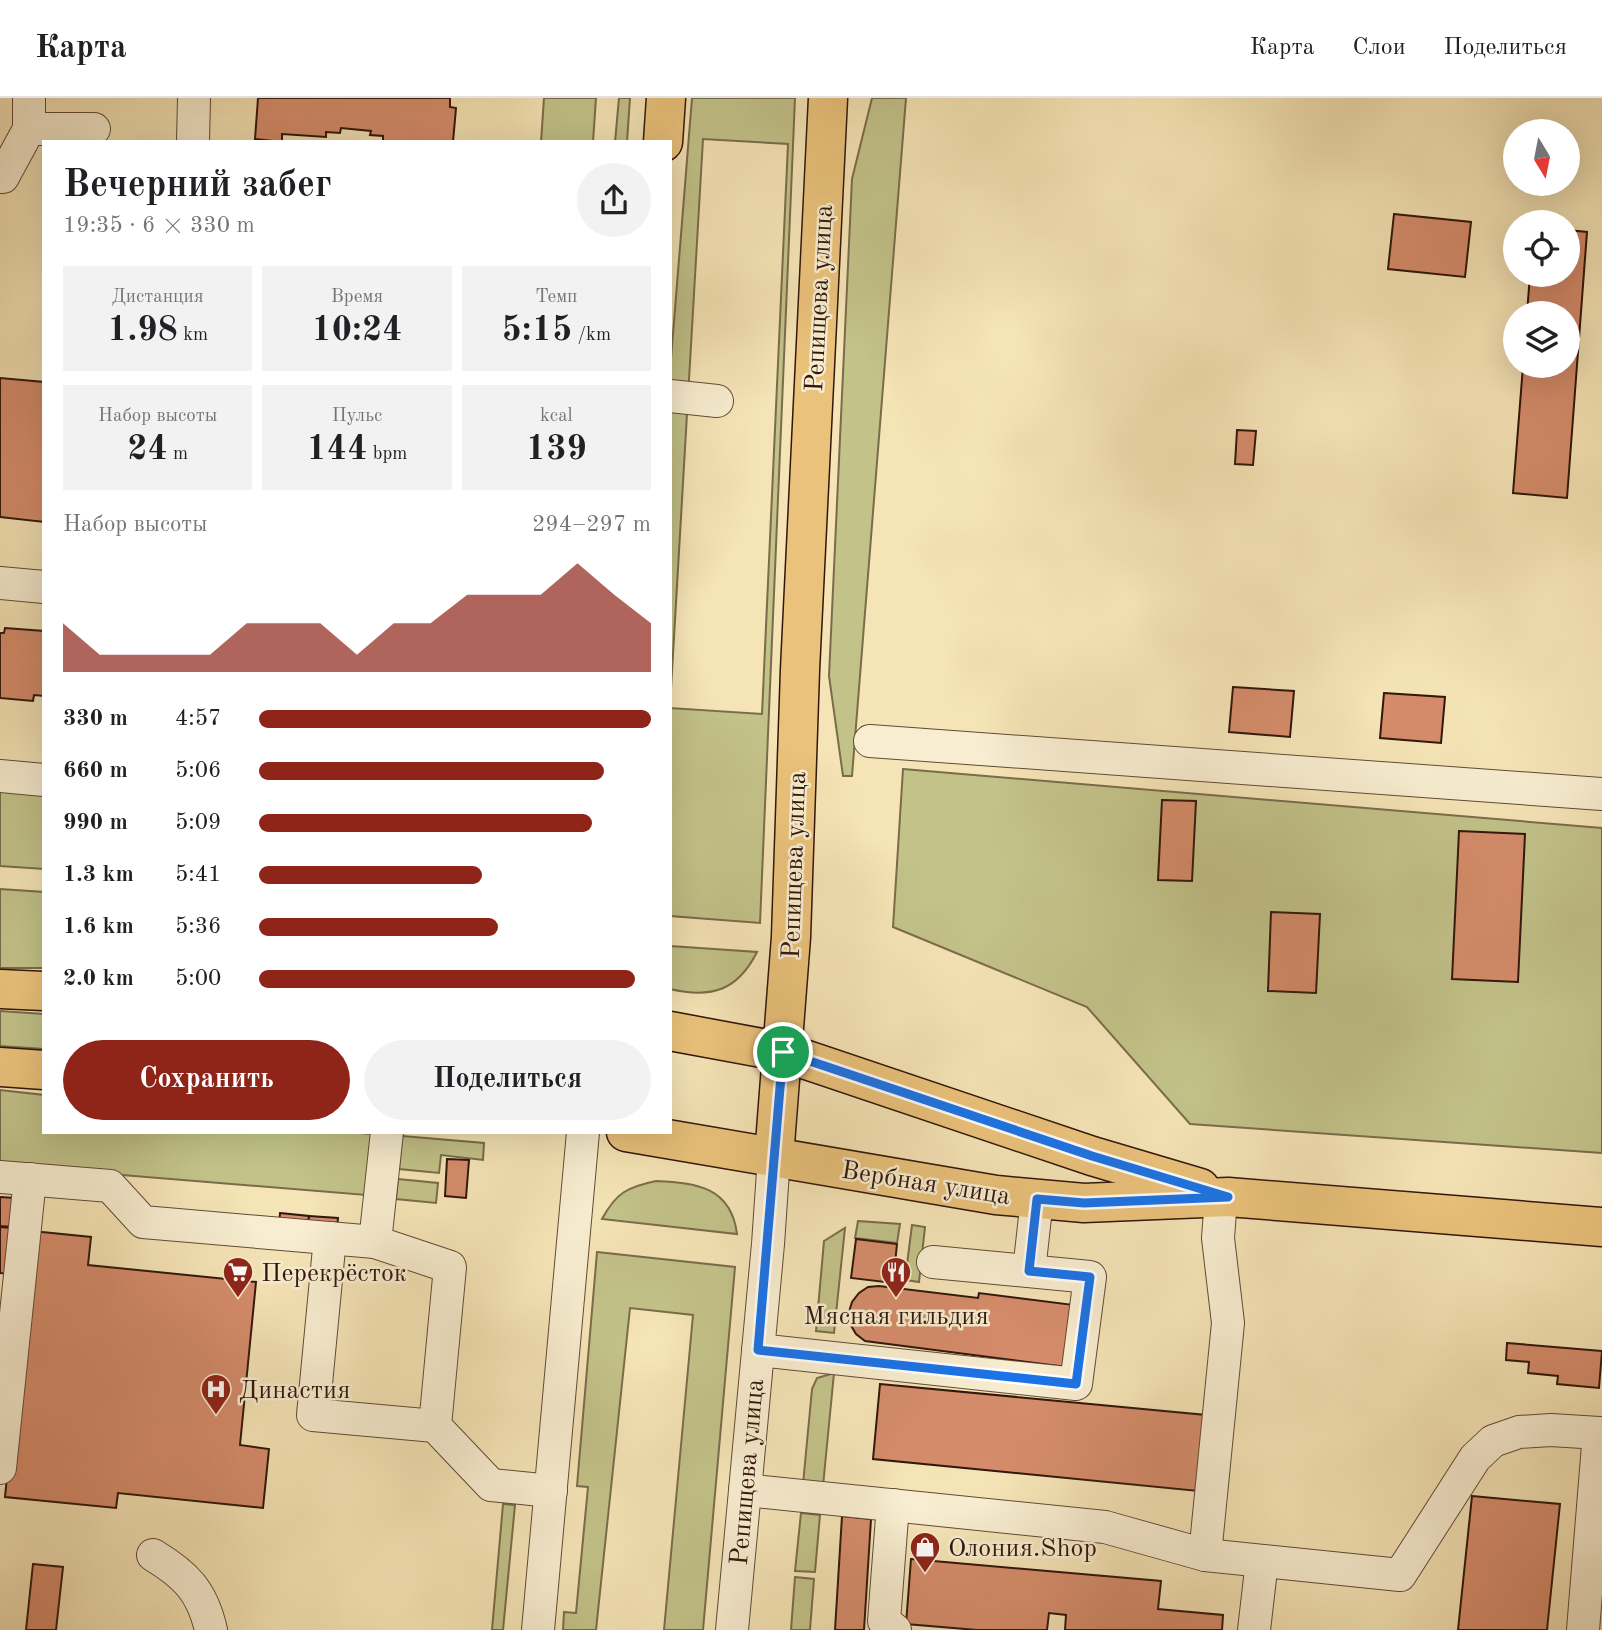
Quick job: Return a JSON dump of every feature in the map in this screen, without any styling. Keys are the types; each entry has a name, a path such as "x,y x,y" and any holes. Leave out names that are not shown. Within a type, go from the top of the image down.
{"main road":[{"path":"663,140 666,98"},
{"name":"Репищева улица","path":"774,1157 791,937 800,670 827,116"},
{"path":"0,989 42,991"},
{"name":"Вербная улица","path":"672,1031 783,1052 1092,1156 1225,1197"},
{"path":"0,1067 42,1070"},
{"name":"Вербная улица","path":"638,1134 996,1195 1037,1199 1084,1203 1225,1197 1602,1227"}],"street":[{"path":"193,140 194,98"},
{"path":"827,116 849,98"},
{"path":"0,177 3,177 29,113 94,129"},
{"path":"672,396 717,401"},
{"path":"0,583 42,587"},
{"path":"870,741 1602,794"},
{"path":"0,776 42,780"},
{"path":"375,1242 387,1134"},
{"path":"538,1630 583,1134"},
{"name":"Репищева улица","path":"732,1630 774,1157"},
{"path":"0,1468 15,1178 110,1186 143,1222 375,1242 450,1267 435,1426"},
{"path":"1205,1555 1228,1323 1218,1238 1225,1197"},
{"path":"1029,1271 1037,1199"},
{"path":"330,1238 313,1415 435,1426 491,1485 551,1491"},
{"path":"758,1350 1076,1384 1090,1277 933,1262"},
{"path":"745,1490 1105,1527 1205,1555 1400,1575 1475,1458 1493,1441 1519,1432 1551,1430 1599,1433 1583,1630"},
{"path":"893,1505 884,1621 895,1630"},
{"path":"153,1555 177,1569 193,1587 206,1609 211,1630"},
{"path":"1254,1630 1262,1561"}],"green space":[{"path":"544,98 596,98 593,140 541,140"},
{"path":"619,98 630,98 627,140 615,140"},
{"path":"692,98 795,98 760,923 672,916 672,708 762,714 788,144 703,139 672,672 672,346"},
{"path":"872,98 906,98 852,776 843,776 829,676 852,179"},
{"path":"903,769 1602,828 1602,1153 1190,1124 1087,1007 893,927"},
{"path":"0,783 42,788 42,869 0,866"},
{"path":"0,889 42,892 42,968 0,968"},
{"path":"672,946 757,952 750,965 732,983 711,992 672,989"},
{"path":"0,1011 42,1014 42,1049 0,1046"},
{"path":"0,1090 42,1095 42,1134 372,1134 366,1195 0,1165"},
{"path":"402,1136 484,1143 483,1160 441,1155 439,1173 399,1169"},
{"path":"398,1179 438,1183 436,1203 396,1199"},
{"path":"656,1181 698,1186 720,1197 728,1206 737,1234 602,1219 623,1192"},
{"path":"858,1221 900,1224 897,1243 855,1238"},
{"path":"912,1225 925,1227 919,1282 905,1280"},
{"path":"845,1228 834,1333 816,1331 824,1241"},
{"path":"597,1252 735,1267 703,1630 664,1630 693,1315 630,1308 596,1630 563,1630 564,1612 576,1613 588,1487 577,1486"},
{"path":"834,1373 823,1486 803,1484 812,1389 817,1378"},
{"path":"503,1504 515,1505 503,1630 492,1630"},
{"path":"801,1513 820,1515 815,1572 795,1571"},
{"path":"795,1577 814,1579 810,1630 791,1630"}],"building":[{"path":"258,98 450,98 450,107 456,108 453,140 383,140 383,136 370,135 371,131 341,128 340,133 326,132 326,137 282,134 282,140 255,139"},
{"path":"1394,214 1471,222 1465,277 1388,269"},
{"path":"1580,231 1587,232 1580,325 1580,301 1528,301 1529,287 1580,287"},
{"path":"0,378 42,382 42,522 0,517"},
{"path":"1522,378 1576,378 1567,498 1513,493"},
{"path":"1237,430 1256,431 1253,465 1235,464"},
{"path":"5,628 42,631 42,696 34,695 33,701 0,698 0,633 4,633"},
{"path":"1233,687 1294,691 1290,737 1229,732"},
{"path":"1384,693 1445,697 1441,743 1380,738"},
{"path":"1162,800 1196,801 1192,881 1158,880"},
{"path":"1459,831 1525,834 1518,982 1452,979"},
{"path":"1271,912 1320,914 1316,993 1268,991"},
{"path":"447,1159 469,1160 466,1198 445,1196"},
{"path":"0,1197 15,1198 12,1227 0,1226"},
{"path":"280,1213 309,1216 308,1227 279,1224"},
{"path":"309,1216 338,1218 337,1230 308,1227"},
{"path":"0,1227 12,1228 8,1274 0,1273"},
{"path":"32,1231 91,1237 88,1265 256,1282 240,1445 269,1449 263,1508 118,1493 116,1508 5,1497"},
{"path":"856,1239 897,1244 893,1283 851,1278"},
{"path":"868,1287 978,1298 979,1293 1074,1305 1066,1367 865,1341 856,1334 850,1324 849,1312 859,1293"},
{"path":"1507,1343 1602,1351 1599,1388 1557,1384 1558,1376 1528,1373 1529,1362 1506,1360"},
{"path":"880,1384 1206,1415 1198,1491 873,1459"},
{"path":"1472,1496 1560,1504 1547,1630 1458,1630"},
{"path":"842,1516 871,1519 864,1630 835,1630"},
{"path":"911,1559 1161,1581 1158,1609 1223,1615 1222,1630 1065,1630 1066,1615 1049,1613 1047,1630 977,1630 906,1624"},
{"path":"33,1564 63,1567 56,1630 26,1630"}],"place":[{"name":"Перекрёсток","path":"238,1299"},
{"name":"Мясная гильдия","path":"896,1299"},
{"name":"Династия","path":"216,1416"},
{"name":"Олония.Shop","path":"925,1574"}],"route":[{"path":"783,1052 1092,1156 1228,1197 1084,1203 1037,1199 1029,1271 1090,1277 1076,1384 758,1350 783,1052"}]}
